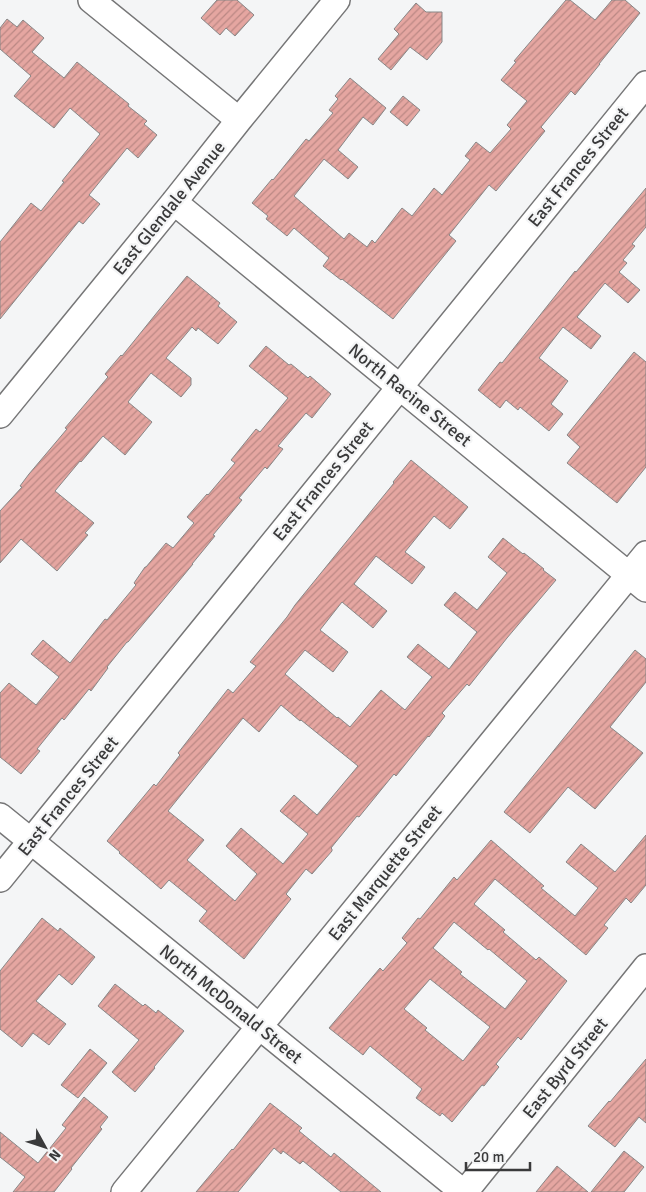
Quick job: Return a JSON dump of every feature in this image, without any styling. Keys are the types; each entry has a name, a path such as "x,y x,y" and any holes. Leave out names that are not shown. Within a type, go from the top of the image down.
{"street":[{"path":"91,0 239,120"},
{"name":"East Glendale Avenue","path":"0,415 337,0"},
{"name":"East Frances Street","path":"0,879 646,84"},
{"name":"North Racine Street","path":"174,202 637,582"},
{"name":"East Marquette Street","path":"124,1192 259,1027 637,582 646,554"},
{"name":"North McDonald Street","path":"0,816 464,1192"},
{"name":"East Byrd Street","path":"464,1192 646,967"}],"building":[{"path":"217,0 237,0 254,15 235,36 226,28 220,35 201,18"},
{"path":"566,0 570,0 595,20 612,0 625,0 640,13 575,95 571,91 541,127 545,131 496,191 489,185 449,235 456,241 393,319 323,266 329,258 294,228 287,236 266,219 268,216 252,203 306,139 309,141 333,113 329,110 338,99 335,96 350,78 386,108 373,125 363,117 338,150 358,167 348,179 324,159 294,196 344,239 349,233 367,247 372,240 375,243 402,208 412,216 434,188 442,195 470,160 465,156 476,142 490,153 511,129 507,125 527,101 501,80 516,62 514,61"},
{"path":"416,3 426,12 442,12 442,42 427,60 410,47 391,70 378,59 399,34 394,29"},
{"path":"7,19 17,27 23,20 44,38 32,52 64,78 77,62 129,104 128,106 147,121 144,124 157,135 138,158 127,148 89,195 100,204 83,224 79,221 0,319 0,242 31,203 41,211 64,182 62,181 100,134 70,108 54,128 14,96 31,76 0,49 0,28"},
{"path":"403,96 420,110 407,126 390,112"},
{"path":"646,188 646,227 632,244 635,246 623,260 627,263 619,272 640,290 628,303 605,283 577,317 601,336 591,349 563,327 539,358 568,381 551,404 563,414 549,431 520,407 518,410 506,400 500,408 478,390 500,362 502,363 575,271"},
{"path":"187,276 220,303 218,306 237,322 218,344 198,328 196,331 192,327 166,358 191,378 191,385 181,397 151,373 128,402 152,422 139,438 125,455 103,436 55,491 94,523 85,533 88,535 57,571 21,539 0,563 0,511 22,487 20,486 29,474 108,377 105,374"},
{"path":"266,346 308,378 310,376 331,394 312,418 306,413 278,446 283,449 239,498 242,500 213,535 215,536 107,667 91,691 89,689 64,720 62,718 37,749 40,751 21,774 0,757 0,693 9,683 36,705 59,677 31,654 43,640 70,663 105,619 107,620 136,585 134,583 145,567 166,543 173,548 194,523 187,517 235,463 231,460 256,429 260,432 288,398 249,366"},
{"path":"634,352 646,362 646,467 617,503 567,463 580,447 567,435"},
{"path":"411,460 468,507 450,529 434,516 405,552 425,567 412,584 376,556 354,584 387,611 373,628 342,602 320,630 348,652 333,672 305,650 285,674 350,727 381,690 405,710 432,677 407,657 418,644 449,669 477,632 444,605 455,592 477,610 507,573 488,557 503,538 556,580 469,686 467,684 442,713 445,716 429,737 396,776 394,774 359,817 357,816 331,848 332,851 312,874 306,869 286,894 291,899 244,959 199,921 207,911 169,880 161,889 107,841 154,784 156,786 180,755 178,753 228,689 233,693 256,666 250,662","holes":["281,705 358,766 317,815 294,795 280,811 308,834 283,864 241,828 226,846 257,874 235,901 187,860 204,840 168,811 243,718 259,732"]},
{"path":"635,650 646,659 646,682 610,727 643,753 595,809 568,787 530,833 504,812"},
{"path":"646,835 646,885 631,903 626,898 604,925 608,928 586,955 495,879 474,904 536,960 539,957 567,981 521,1040 518,1037 496,1064 499,1067 452,1122 442,1113 440,1116 416,1098 422,1089 370,1046 363,1055 329,1028 380,968 383,971 407,943 402,938 418,918 420,919 454,877 457,880 491,840 544,886 541,888 575,916 598,888 566,862 581,844 615,872","holes":["454,922 527,981 505,1009 460,974 462,972 433,948","430,979 490,1027 463,1061 425,1030 427,1028 404,1009"]},
{"path":"42,918 58,931 60,928 95,957 72,985 59,974 36,1001 66,1024 49,1045 33,1033 22,1047 0,1029 0,971"},
{"path":"115,984 143,1006 145,1004 156,1013 158,1010 184,1031 135,1092 112,1072 139,1040 98,1006"},
{"path":"90,1049 107,1063 78,1098 61,1085"},
{"path":"646,1059 646,1123 639,1117 615,1147 588,1126"},
{"path":"84,1097 108,1117 100,1127 102,1129 54,1192 13,1192 25,1177 0,1157 0,1132 38,1163 66,1128 62,1125"},
{"path":"270,1103 302,1128 299,1131 331,1157 334,1153 381,1192 341,1192 303,1161 300,1164 283,1151 281,1154 274,1148 238,1192 196,1192 233,1150"},
{"path":"624,1151 644,1167 624,1192 591,1192"},
{"path":"557,1166 588,1192 536,1192"}]}
